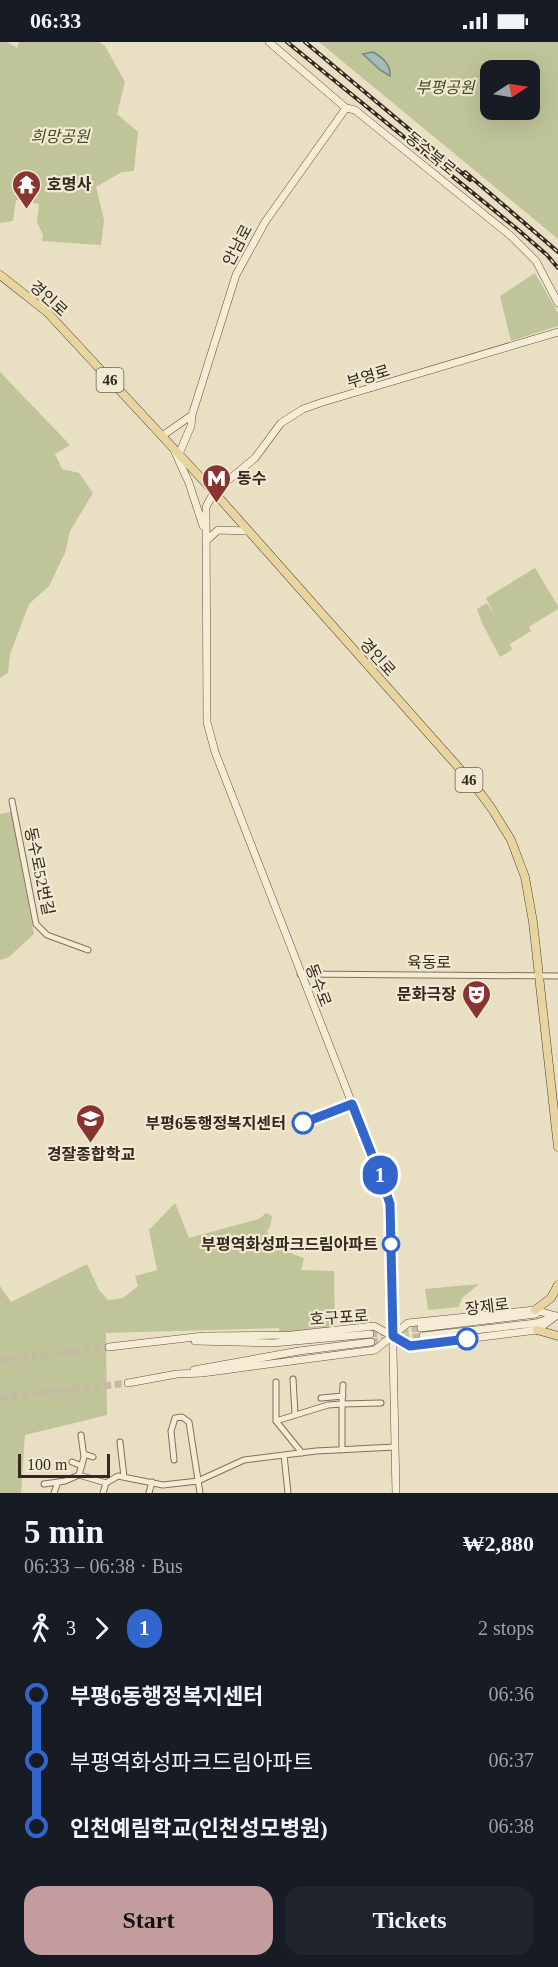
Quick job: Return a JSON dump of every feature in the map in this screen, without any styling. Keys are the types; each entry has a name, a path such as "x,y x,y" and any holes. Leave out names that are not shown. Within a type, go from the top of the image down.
{"main road":[{"name":"경인로","path":"0,275 47,312 173,447 475,786 492,809 511,840 525,877 533,922 558,1147"},
{"path":"535,1310 551,1298 558,1285"},
{"path":"537,1330 558,1336"}],"street":[{"name":"동수북로","path":"269,42 346,108 355,110 511,236 536,261 558,303"},
{"name":"안남로","path":"179,454 191,426 192,415 236,275 265,222 346,108"},
{"name":"부영로","path":"214,492 255,458 281,423 303,409 558,333"},
{"path":"162,436 192,415"},
{"path":"173,447 189,483 206,538 219,530 248,531"},
{"name":"동수로","path":"214,492 206,507 207,722 215,752 390,1204 396,1493"},
{"name":"동수로52번길","path":"12,801 36,924 47,935 88,950"},
{"name":"육동로","path":"300,974 558,976"},
{"path":"535,1310 557,1316 537,1330 410,1346 393,1336 408,1323 535,1310"},
{"name":"장제로","path":"422,1332 536,1314 557,1316"},
{"name":"호구포로","path":"109,1347 204,1336 292,1335 374,1326 393,1336 375,1350 202,1373 177,1374"},
{"name":"호구포로","path":"128,1383 370,1338 273,1343 172,1340"},
{"path":"293,1379 295,1414"},
{"path":"276,1382 276,1421 302,1453"},
{"path":"342,1450 343,1385"},
{"path":"321,1398 343,1396"},
{"path":"276,1421 328,1405 381,1403"},
{"path":"174,1460 171,1431 175,1418 182,1417 189,1422 200,1493"},
{"path":"79,1475 84,1454 81,1435"},
{"path":"120,1442 124,1476"},
{"path":"103,1493 106,1483 118,1476 163,1485 198,1481 244,1460 302,1453 395,1447"},
{"path":"84,1454 93,1457"},
{"path":"284,1455 288,1493"},
{"path":"72,1462 82,1466"},
{"path":"44,1484 79,1475 106,1483"},
{"path":"54,1493 58,1482"},
{"path":"149,1493 152,1482"}],"green space":[{"name":"희망공원","path":"0,42 7,42 17,48 19,42 99,42 105,46 125,82 117,114 138,132 134,171 122,172 96,187 104,220 101,245 42,241 43,235 37,222 39,204 16,200 13,221 0,223"},
{"name":"부평공원","path":"319,42 558,42 558,239"},
{"path":"535,273 558,313 558,326 511,341 500,296"},
{"path":"0,372 70,445 55,454 62,469 79,473 93,493 70,531 65,553 49,586 29,604 10,654 8,673 0,678"},
{"path":"535,568 558,609 529,627 531,631 510,644 512,650 500,657 477,609 487,603 496,619 486,598"},
{"path":"11,812 34,934 9,957 0,960 0,814"},
{"path":"175,1203 189,1238 259,1219 266,1213 272,1216 270,1227 267,1230 271,1246 304,1258 301,1270 334,1271 335,1329 280,1333 279,1328 106,1333 107,1415 25,1435 21,1493 0,1493 0,1286 11,1302 87,1264 99,1290 108,1300 123,1298 138,1286 135,1276 157,1270 149,1230"},
{"path":"479,1284 462,1298 459,1307 428,1310 425,1289"}],"water":[{"path":"373,52 385,62 390,76 363,54"}],"tunnel":[{"path":"370,1334 421,1328"},
{"path":"371,1342 423,1336"},
{"path":"0,1360 109,1347"},
{"path":"0,1398 128,1383"}],"railway":[{"path":"287,42 516,228 547,255 558,268"},
{"path":"305,42 470,180"},
{"path":"465,172 558,252"}],"bus line":[{"name":"1","path":"303,1123 352,1104 390,1204 393,1336 410,1346 467,1339"}],"place":[{"name":"호명사","path":"26,210"},
{"name":"동수","path":"216,504"},
{"name":"문화극장","path":"477,1020"},
{"name":"부평6동행정복지센터","path":"303,1123"},
{"name":"경잘종합학교","path":"91,1144"},
{"name":"부평역화성파크드림아파트","path":"391,1244"}]}
